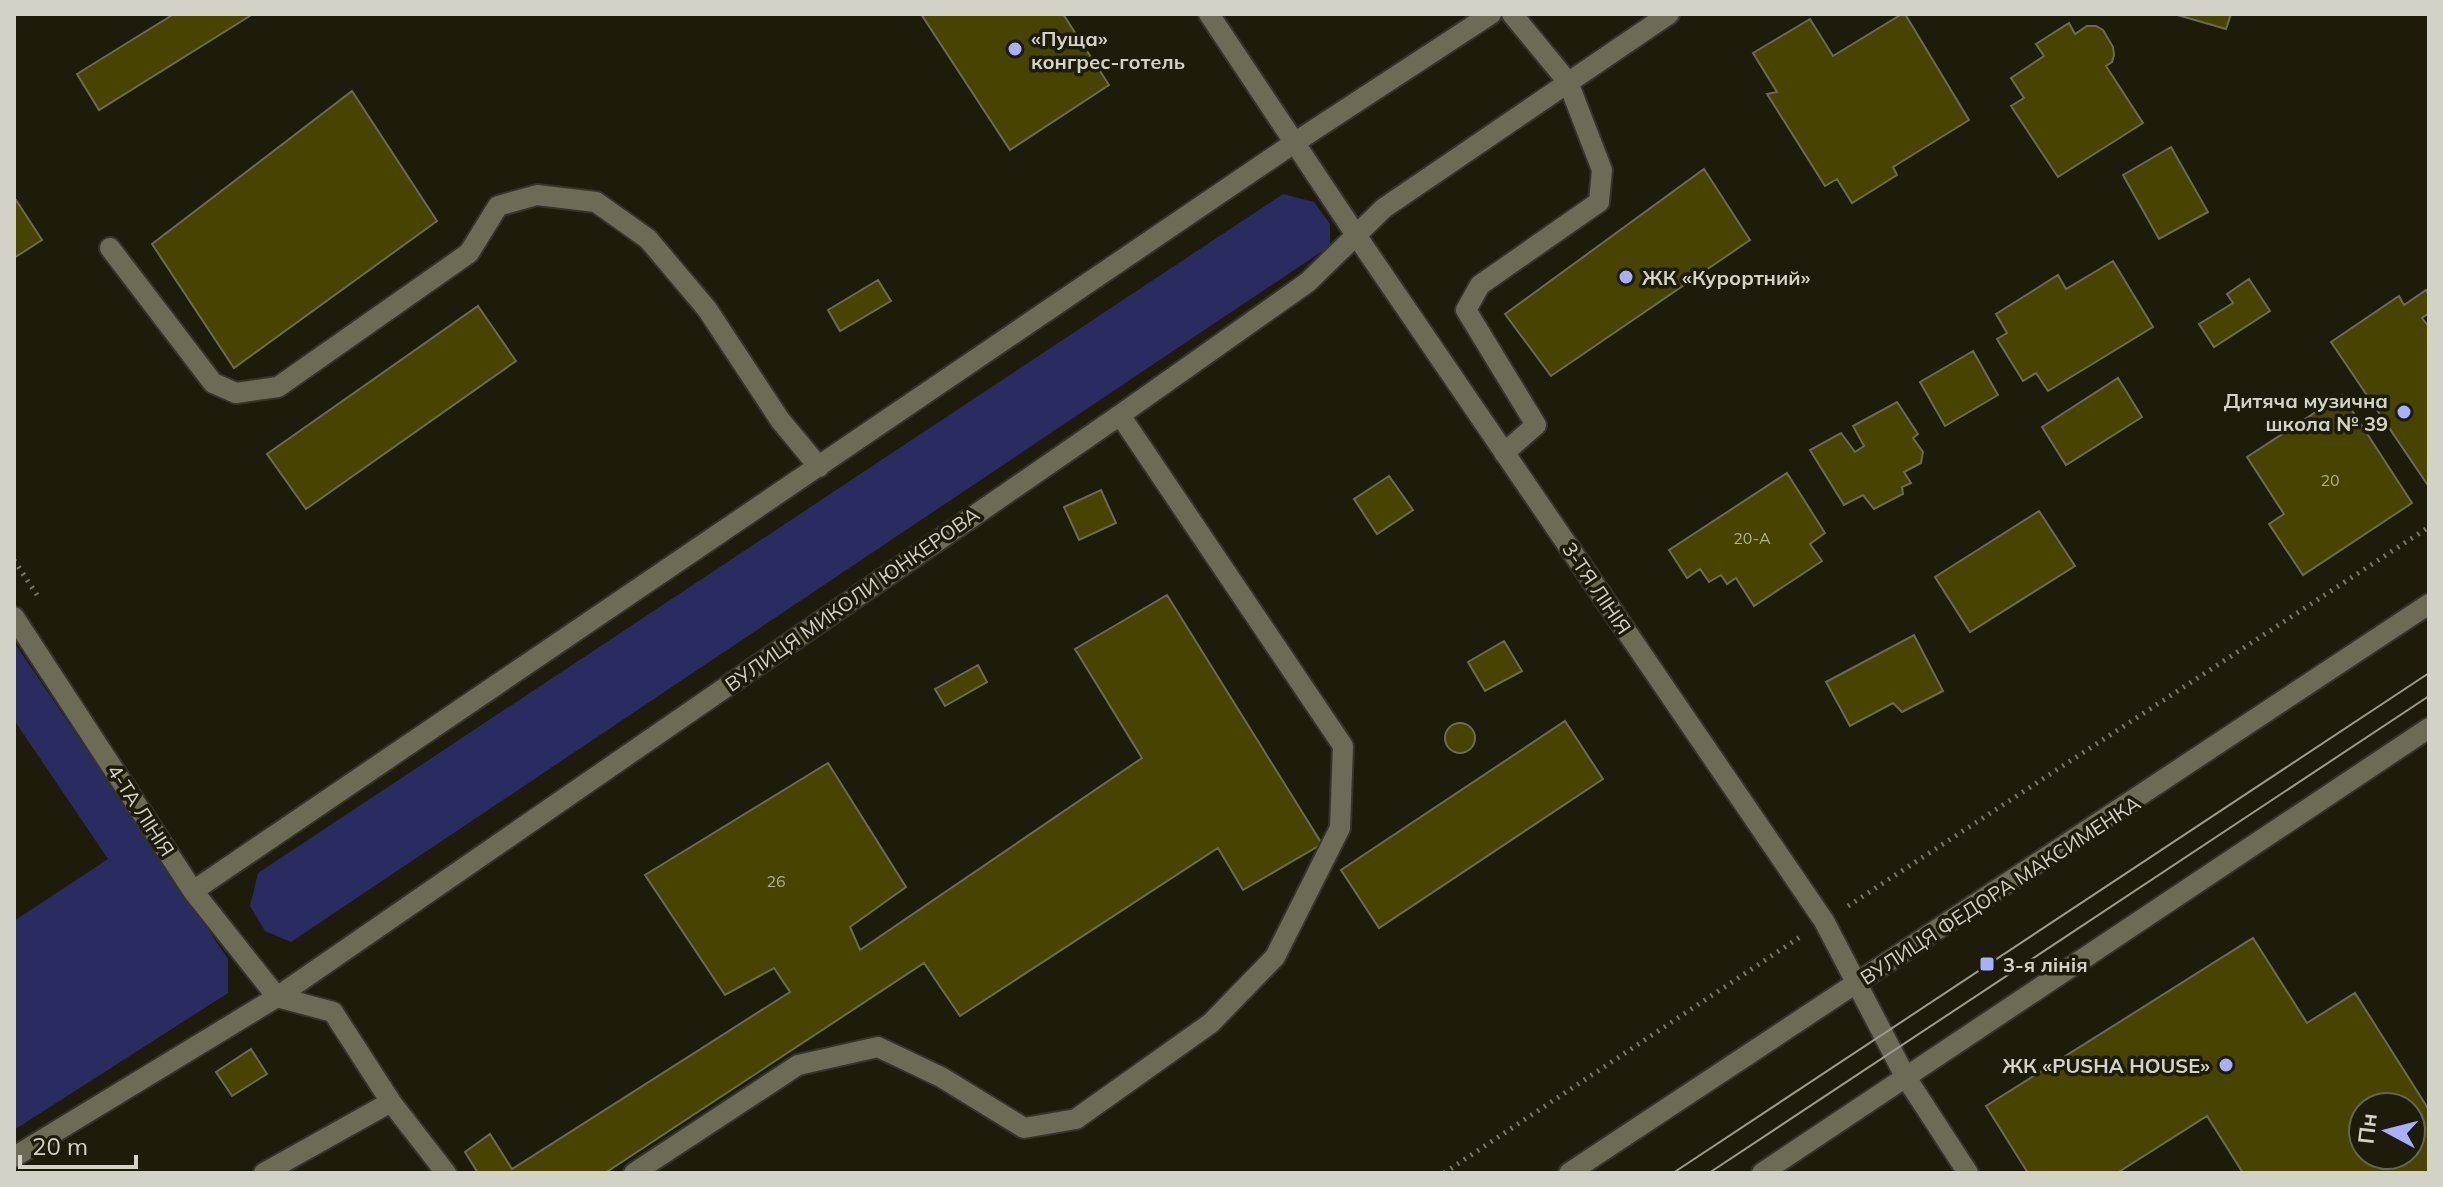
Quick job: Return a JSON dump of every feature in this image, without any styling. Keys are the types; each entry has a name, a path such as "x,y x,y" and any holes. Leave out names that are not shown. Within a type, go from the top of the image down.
{"street":[{"name":"3-ТЯ ЛІНІЯ","path":"1209,14 1824,921 1905,1076 1968,1173"},
{"path":"193,891 1294,143 1491,14"},
{"path":"1504,453 1536,425 1466,310 1480,285 1599,202 1602,170 1568,82 1512,14"},
{"name":"ВУЛИЦЯ МИКОЛИ ЮНКЕРОВА","path":"14,1157 277,997 1120,415 1308,282 1384,208 1669,14"},
{"path":"110,248 213,383 236,393 278,387 469,253 498,206 537,195 596,202 648,239 658,250 707,309 780,420 819,467"},
{"path":"634,1173 798,1065 878,1047 941,1077 1024,1128 1076,1119 1211,1023 1275,957 1340,828 1343,746 1120,415"},
{"name":"ВУЛИЦЯ ФЕДОРА МАКСИМЕНКА","path":"1569,1173 2429,604"},
{"name":"4-ТА ЛІНІЯ","path":"14,617 193,891 277,997"},
{"path":"1762,1173 2429,728"},
{"path":"277,997 333,1012 391,1102 446,1173"},
{"path":"264,1173 391,1102"}],"path":[{"path":"1444,1173 2429,527"}],"shaded area":[{"path":"1283,194 1314,202 1330,224 1330,246 291,942 265,931 250,906 258,873"},
{"path":"14,642 228,959 228,993 14,1130 14,921 108,859 14,720"}],"building":[{"path":"174,14 253,14 99,110 77,74"},
{"name":"«Пуща» конгрес-готель","path":"921,14 1063,14 1109,85 1010,150"},
{"path":"1905,14 1969,120 1893,167 1897,175 1852,203 1837,179 1825,186 1767,94 1777,92 1753,53 1810,19 1833,56"},
{"path":"2174,14 2231,14 2226,29"},
{"path":"2069,23 2075,34 2087,26 2103,30 2114,55 2112,62 2106,66 2143,123 2058,177 2011,106 2024,98 2011,78 2044,56 2036,44"},
{"path":"352,91 437,221 234,368 152,244"},
{"path":"2171,147 2208,212 2159,239 2123,175"},
{"name":"ЖК «Курортний»","path":"1704,169 1750,240 1551,376 1505,314"},
{"path":"14,201 42,240 14,258"},
{"path":"2113,261 2153,327 2048,391 2036,373 2023,381 1997,339 2007,333 1996,314 2058,275 2066,289"},
{"path":"2249,279 2270,311 2214,347 2199,324 2233,303 2227,294"},
{"path":"878,280 891,301 840,331 828,310"},
{"name":"Дитяча музична школа № 39","path":"2426,290 2429,313 2422,318 2429,327 2427,484 2331,342 2399,296 2404,305"},
{"path":"478,306 516,361 306,509 267,454"},
{"path":"1973,351 1998,395 1945,426 1920,382"},
{"path":"2118,378 2142,417 2066,465 2042,427"},
{"path":"2342,395 2412,503 2303,575 2269,524 2284,514 2247,457"},
{"path":"1897,402 1918,434 1913,438 1923,452 1921,463 1904,472 1911,483 1902,487 1903,494 1874,509 1863,495 1844,505 1810,450 1841,433 1855,452 1864,446 1853,426"},
{"path":"1787,473 1825,533 1810,544 1822,561 1754,606 1736,578 1727,584 1721,575 1709,582 1700,569 1687,578 1669,550"},
{"path":"1389,476 1413,510 1377,534 1354,499"},
{"path":"1101,490 1116,523 1079,540 1064,507"},
{"path":"2039,511 2075,566 1970,632 1935,577"},
{"path":"1167,595 1322,844 1243,890 1218,848 960,1016 924,963 605,1173 478,1173 465,1152 490,1134 512,1169 790,992 774,968 725,995 645,875 828,763 906,887 850,927 860,950 1142,758 1075,649"},
{"path":"1914,635 1943,691 1902,712 1893,703 1850,726 1826,682"},
{"path":"1504,641 1522,671 1485,691 1468,662"},
{"path":"978,665 987,682 945,706 935,689"},
{"path":"1565,721 1603,779 1379,928 1341,870"},
{"path":"1460,723 1466,724 1474,732 1474,744 1466,752 1460,753 1454,752 1446,744 1445,738 1446,732 1454,724"},
{"name":"ЖК «PUSHA HOUSE»","path":"2253,938 2307,1023 2355,993 2417,1091 2347,1091 2347,1171 2427,1171 2427,1107 2429,1110 2429,1173 2243,1173 2207,1116 2117,1173 2028,1173 1986,1106"},
{"path":"251,1049 267,1074 232,1096 216,1072"}],"tram line":[{"path":"1673,1173 2429,673"},
{"path":"1709,1173 2429,696"}],"place":[{"name":"«Пуща» конгрес-готель","path":"1015,49"},
{"name":"ЖК «Курортний»","path":"1626,277"},
{"name":"Дитяча музична школа № 39","path":"2404,412"},
{"name":"3-я лінія","path":"1987,964"},
{"name":"ЖК «PUSHA HOUSE»","path":"2226,1065"}]}
